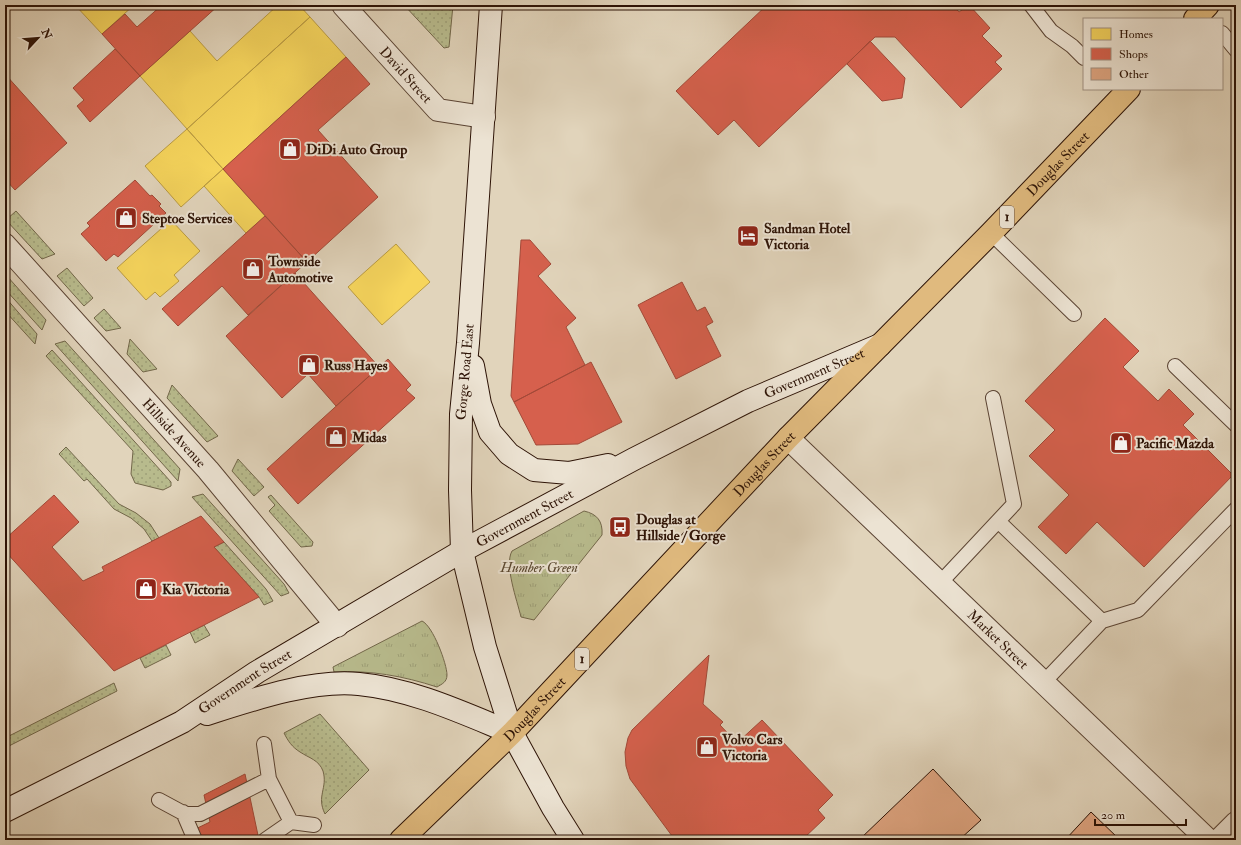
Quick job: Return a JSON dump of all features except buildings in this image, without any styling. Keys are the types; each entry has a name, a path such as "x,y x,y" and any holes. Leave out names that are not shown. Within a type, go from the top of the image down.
{"main road":[{"name":"David Street","path":"343,5 438,110 484,117"},
{"name":"Gorge Road East","path":"491,5 468,343 461,414 460,490 462,551 485,647 512,733"},
{"name":"Douglas Street","path":"402,840 512,733 788,438 883,344 991,233 1122,91"},
{"name":"Hillside Avenue","path":"5,245 208,470 337,626"},
{"path":"468,343 480,404 490,432 510,454 534,470 569,473 634,459"},
{"name":"Government Street","path":"5,811 182,722 257,672 462,551 634,459 748,401 883,344"},
{"name":"Market Street","path":"788,438 1208,840"},
{"name":"Government Street","path":"182,722 260,698 323,685 358,684 400,692 428,700 512,733"},
{"path":"512,733 553,808 573,840"},
{"path":"1219,840 1236,823"}],"lane":[{"path":"1031,5 1051,31 1072,46 1083,57"},
{"path":"1223,34 1236,50"},
{"path":"991,233 1074,314"},
{"path":"1175,366 1236,425"},
{"path":"940,583 1014,504 993,398"},
{"path":"1043,683 1102,621 1138,610 1236,509"},
{"path":"998,521 1102,621"},
{"path":"264,744 269,779 291,822"},
{"path":"159,800 183,812 200,814 269,779"},
{"path":"183,812 196,840"},
{"path":"265,840 291,822 314,825"}],"green space":[{"path":"404,5 453,5 449,47 444,48"},
{"path":"16,211 55,254 42,259 6,220"},
{"path":"67,268 93,298 84,306 57,276"},
{"path":"7,276 46,320 42,330 5,289 5,277"},
{"path":"5,297 37,334 35,344 5,311"},
{"path":"104,309 121,328 106,331 94,318"},
{"path":"130,339 157,369 143,372 127,354"},
{"path":"65,341 180,469 178,481 55,344"},
{"path":"52,350 171,482 171,486 163,490 135,483 131,474 133,451 46,356"},
{"path":"172,385 218,436 207,442 167,398"},
{"path":"66,447 119,504 136,513 150,524 159,538 152,541 144,529 131,518 114,509 87,479 84,481 59,454"},
{"path":"238,459 264,487 254,496 232,471"},
{"path":"203,494 284,584 289,593 281,596 192,497"},
{"path":"271,495 313,542 312,546 301,547 269,511 275,505 268,497"},
{"name":"Humber Green","path":"584,511 596,516 600,522 602,535 534,620 521,617 510,574 509,565 512,551"},
{"path":"224,542 266,589 273,601 264,605 259,597 214,547"},
{"path":"422,621 431,630 435,637 442,654 446,670 446,679 437,687 412,680 374,673 334,672 333,667"},
{"path":"204,625 210,635 195,643 190,632"},
{"path":"166,645 171,655 145,668 140,658"},
{"path":"114,683 117,691 5,748 5,738"},
{"path":"320,714 369,770 325,814 322,802 324,777 321,767 319,764 295,748 284,733"}],"place":[{"name":"DiDi Auto Group","path":"290,149"},
{"name":"Steptoe Services","path":"126,218"},
{"name":"Sandman Hotel Victoria","path":"748,236"},
{"name":"Townside Automotive","path":"253,269"},
{"name":"Russ Hayes","path":"309,365"},
{"name":"Midas","path":"336,437"},
{"name":"Pacific Mazda","path":"1121,443"},
{"name":"Douglas at Hillside / Gorge","path":"620,527"},
{"name":"Kia Victoria","path":"146,589"},
{"name":"Volvo Cars Victoria","path":"707,747"}]}
